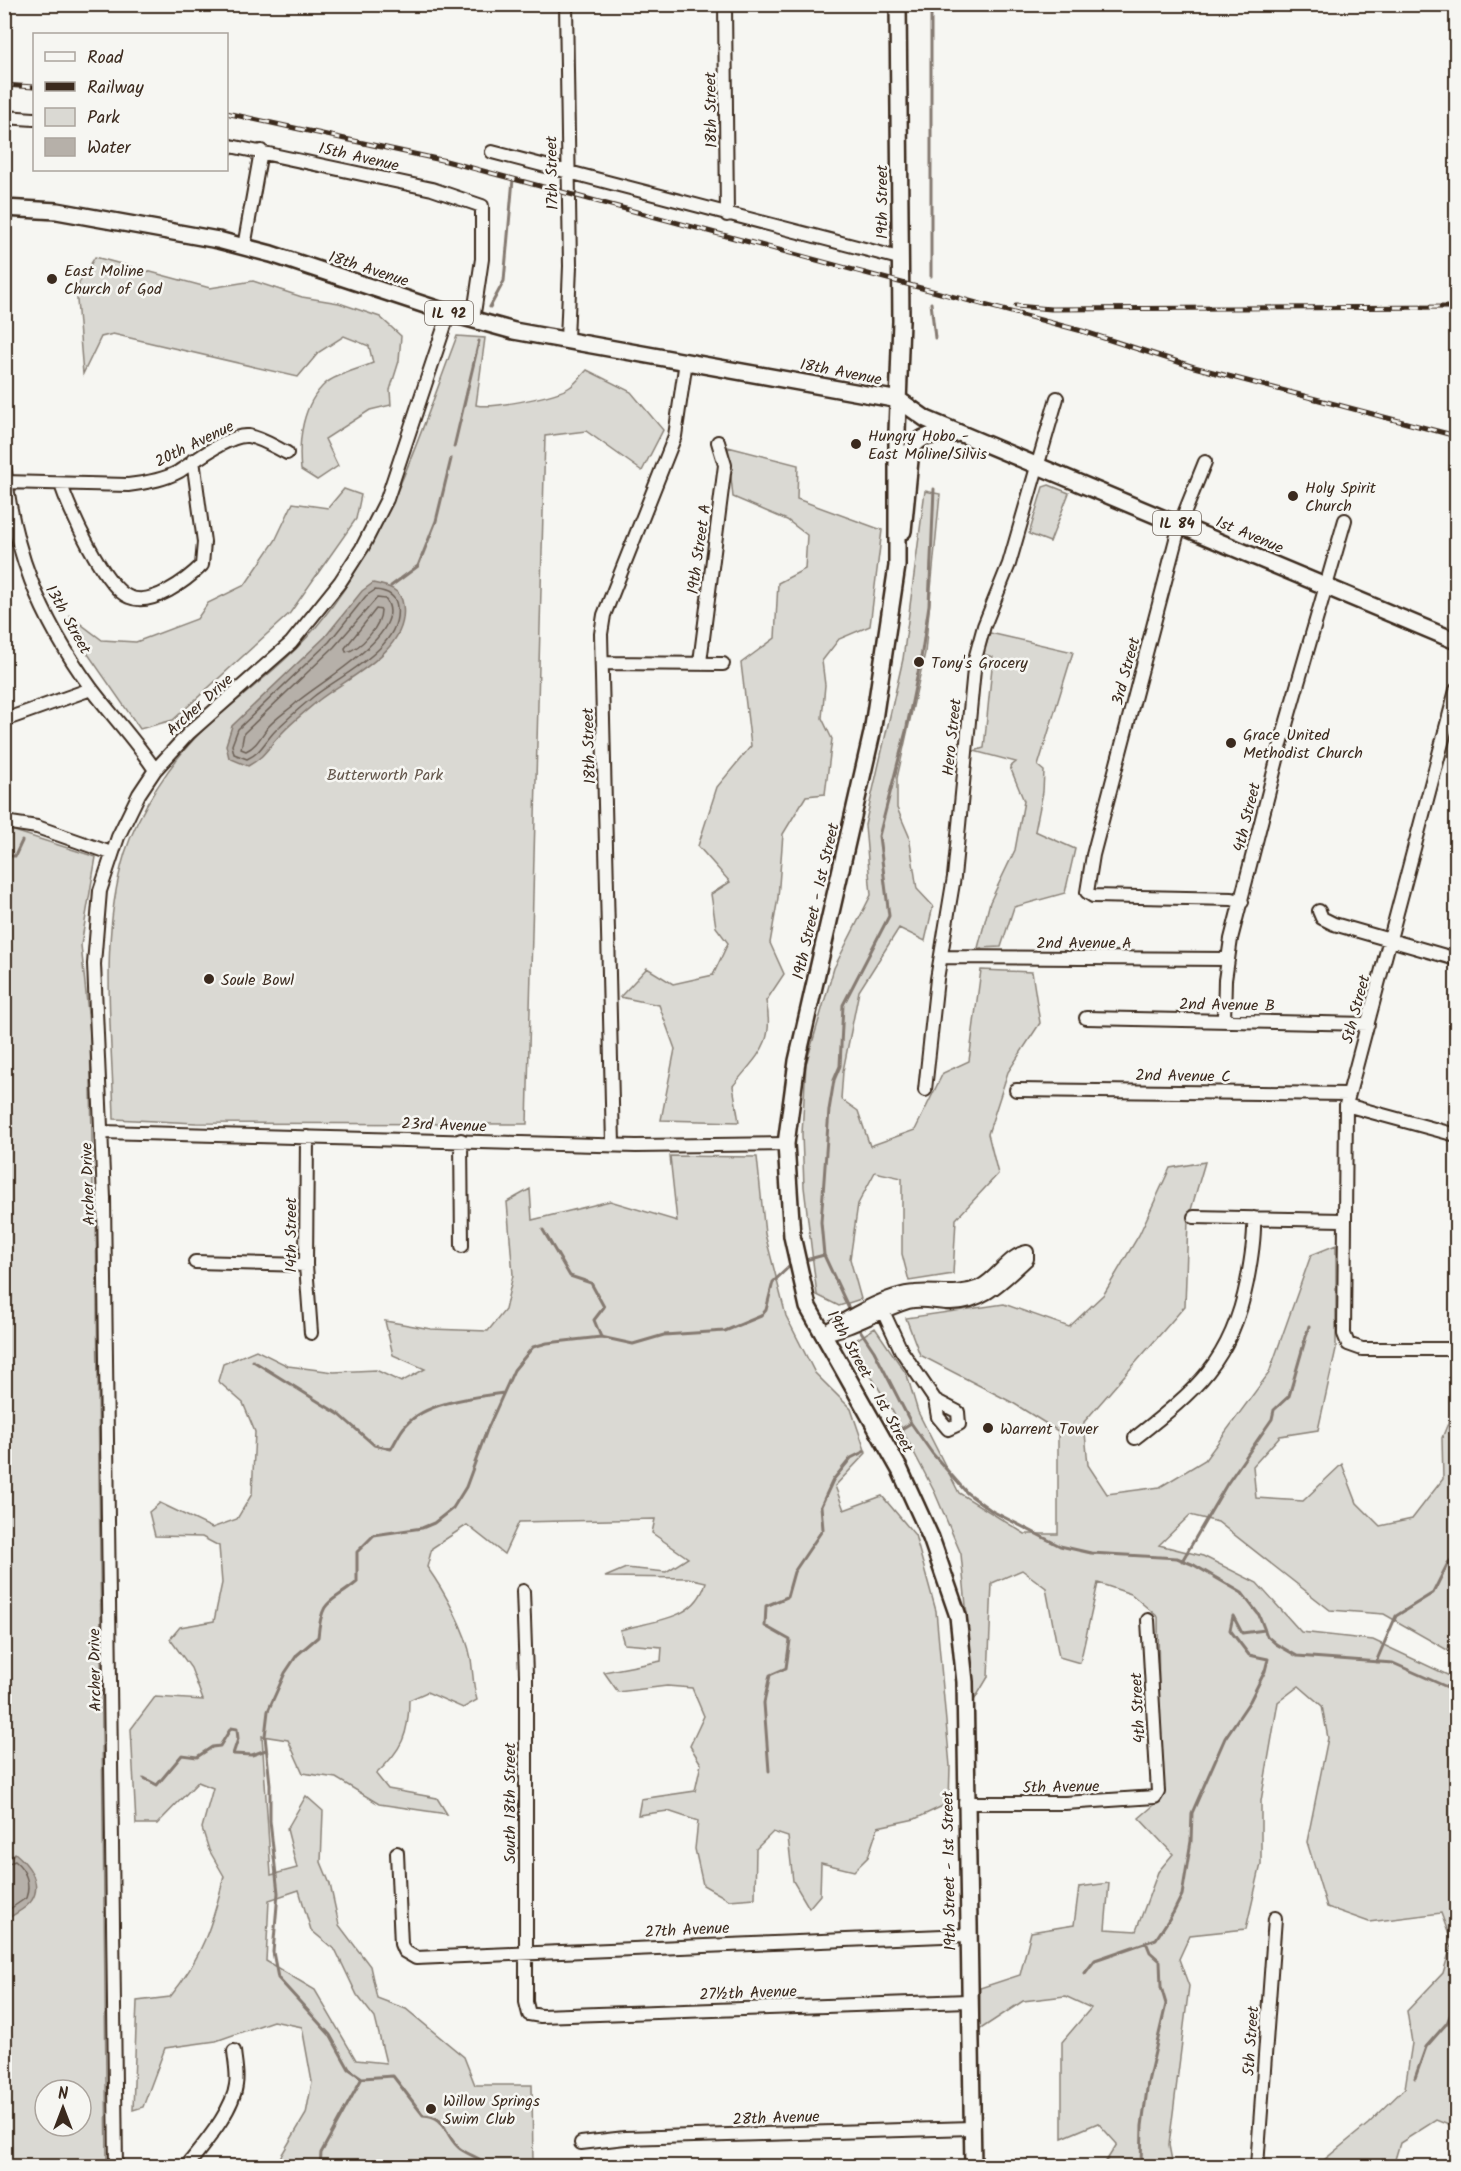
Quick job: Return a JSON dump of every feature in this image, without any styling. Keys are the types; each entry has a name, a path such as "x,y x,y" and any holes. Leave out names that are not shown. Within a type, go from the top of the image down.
{"main road":[{"name":"19th Street","path":"898,4 901,321 899,400"},
{"name":"18th Avenue","path":"4,208 57,211 244,247 473,320 567,340 899,400"},
{"name":"1st Avenue","path":"899,400 926,419 1456,641"},
{"name":"19th Street - 1st Street","path":"899,400 897,566 872,733 797,1061 786,1144 792,1236 808,1307 900,1470 931,1538 949,1586 962,1635 973,2166"},
{"path":"897,566 908,508 911,450 918,441 928,436 962,434"}],"street":[{"name":"17th Street","path":"566,4 570,266 567,340"},
{"name":"18th Street","path":"725,4 728,215"},
{"path":"4,117 33,119"},
{"name":"15th Avenue","path":"228,145 432,189 482,206 482,259 473,320"},
{"path":"244,247 261,151"},
{"path":"492,152 899,258"},
{"name":"Archer Drive","path":"116,2166 102,1132 94,939 100,891 111,852 139,794 155,770 189,733 291,643 340,582 366,540 387,498 448,313"},
{"name":"18th Street","path":"613,1145 601,633 604,615 675,436 686,361"},
{"name":"Hero Street","path":"926,1089 941,957 954,877 975,659 984,627 1009,564 1057,398"},
{"name":"20th Avenue","path":"5,482 128,485 148,482 177,472 193,460 241,436 257,439 287,453"},
{"name":"19th Street A","path":"700,662 725,465 718,442"},
{"path":"61,483 68,508 99,564 123,594 136,599 148,598 171,588 202,565 204,542 193,460"},
{"name":"13th Street","path":"4,461 5,482 16,538 29,580 53,631 91,689 139,746 155,770"},
{"name":"3rd Street","path":"1205,462 1180,524 1093,855 1087,892 1093,896 1232,898 1242,902"},
{"name":"4th Street","path":"1224,1021 1227,959 1287,721 1345,520"},
{"path":"602,663 700,662 723,664"},
{"path":"4,720 91,689"},
{"name":"5th Street","path":"1456,690 1347,1100 1343,1220 1344,1334 1348,1344 1362,1348 1456,1349"},
{"path":"4,822 37,827 111,852"},
{"path":"1319,911 1322,918 1334,924 1456,958"},
{"name":"2nd Avenue A","path":"941,957 1227,959"},
{"name":"2nd Avenue B","path":"1086,1018 1368,1024"},
{"name":"2nd Avenue C","path":"1016,1090 1347,1100 1456,1135"},
{"name":"23rd Avenue","path":"102,1132 613,1145 786,1144"},
{"name":"14th Street","path":"307,1137 306,1265 310,1333"},
{"path":"461,1140 462,1246"},
{"path":"1194,1217 1343,1220"},
{"path":"1134,1438 1181,1401 1227,1347 1242,1308 1250,1267 1254,1218"},
{"path":"822,1334 841,1321 915,1300 956,1303 974,1299 996,1288 1027,1259 1027,1252 1019,1253 992,1279 971,1290 953,1294 904,1293 882,1308"},
{"path":"195,1262 306,1265"},
{"path":"882,1308 901,1350 935,1401"},
{"name":"South 18th Street","path":"523,1591 526,2008 530,2014"},
{"name":"4th Street","path":"1148,1620 1156,1795"},
{"name":"5th Avenue","path":"965,1803 1124,1801 1151,1799 1156,1795"},
{"name":"27th Avenue","path":"397,1853 400,1937 404,1951 409,1955 425,1958 967,1935"},
{"name":"5th Street","path":"1257,2166 1275,1918"},
{"name":"27½th Avenue","path":"530,2014 541,2016 968,2001"},
{"path":"187,2166 212,2134 231,2100 236,2085 234,2051"},
{"name":"28th Avenue","path":"581,2143 625,2138 972,2128"}],"green space":[{"path":"95,257 210,288 253,281 302,297 339,303 380,317 401,336 399,361 390,390 391,405 370,410 325,439 338,466 317,480 301,470 301,435 307,412 312,401 326,383 342,374 373,363 369,346 344,336 319,352 298,377 113,334 101,337 83,374 77,300 79,283"},
{"name":"Butterworth Park","path":"457,336 485,338 476,405 509,403 563,391 587,370 631,392 663,430 642,471 586,431 545,436 527,1124 196,1123 114,1119 109,985 112,918 125,853 138,821 167,772 190,743 266,677 311,633 347,584 386,517 416,446"},
{"path":"728,447 798,465 797,499 882,530 870,626 839,639 822,661 825,685 822,718 832,739 825,794 806,796 783,834 778,898 770,943 784,974 766,1001 768,1028 763,1047 733,1086 739,1122 661,1120 675,1049 659,1005 620,997 647,968 673,984 713,975 728,943 716,927 711,894 730,882 698,846 717,787 751,746 741,663 775,638 778,583 805,569 807,535 787,520 733,497"},
{"path":"1049,485 1069,493 1050,542 1029,534 1043,487"},
{"path":"344,489 361,495 356,519 290,613 173,720 140,729 81,644 70,616 102,640 136,642 197,619 208,603 245,585 275,541 293,503 328,508"},
{"path":"925,491 940,494 925,653 897,778 897,808 909,836 917,889 933,906 925,941 899,928 859,991 843,1071 841,1099 858,1111 870,1146 915,1130 943,1073 969,1061 981,970 1032,972 1040,1023 1008,1072 988,1134 998,1174 956,1219 953,1274 909,1281 902,1254 902,1178 875,1172 858,1204 850,1259 861,1299 839,1306 817,1295 804,1187 802,1134 806,1064 834,968 871,895 865,825 903,659"},
{"path":"990,633 1073,652 1038,766 1044,771 1043,792 1035,831 1075,849 1065,893 1014,907 1001,947 978,948 990,902 1015,850 1024,801 1010,767 1016,762 974,751 984,748 993,657 983,654"},
{"path":"5,828 96,857 81,945 90,1033 93,1190 96,1211 107,2166 5,2166"},
{"path":"670,1156 757,1157 765,1234 786,1316 815,1373 851,1409 866,1453 835,1486 844,1510 882,1496 915,1535 936,1611 950,1766 949,1803 915,1819 878,1827 868,1857 854,1871 821,1863 820,1895 809,1908 793,1881 788,1837 773,1832 756,1849 755,1898 729,1900 703,1885 695,1849 698,1821 668,1811 638,1815 641,1799 695,1791 701,1764 690,1746 704,1716 692,1688 667,1686 618,1692 604,1672 661,1661 662,1647 624,1644 620,1630 660,1621 683,1612 701,1595 706,1582 688,1578 605,1577 626,1568 666,1572 688,1558 652,1533 655,1519 519,1522 504,1554 467,1525 432,1548 427,1567 447,1599 464,1636 471,1659 477,1700 463,1708 427,1692 409,1700 408,1723 402,1741 392,1757 376,1774 388,1789 437,1798 447,1814 379,1804 336,1778 303,1773 288,1740 262,1736 271,1875 297,1868 287,1829 306,1796 323,1811 321,1862 330,1884 339,1925 370,1966 377,1998 406,2009 464,2057 475,2085 532,2085 533,2166 275,2166 306,2114 312,2082 302,2027 273,2021 216,2041 165,2048 143,2107 133,2110 137,2001 170,1997 181,1983 205,1939 224,1876 209,1850 202,1828 213,1788 198,1782 157,1824 136,1824 131,1729 155,1697 203,1700 191,1668 170,1639 180,1627 214,1621 222,1583 219,1546 202,1537 155,1536 149,1512 160,1503 212,1528 237,1519 252,1494 255,1432 243,1403 218,1381 223,1364 256,1350 288,1366 334,1372 376,1370 401,1382 425,1369 393,1355 385,1321 431,1329 488,1331 505,1310 513,1275 507,1202 530,1189 532,1220 610,1201 677,1221","holes":["299,1890 311,1930 336,1951 357,1995 375,2018 386,2063 356,2060 315,1990 266,1961 269,1900"]},
{"path":"1205,1162 1188,1220 1185,1306 1084,1422 1088,1465 1107,1494 1160,1487 1205,1460 1269,1373 1311,1255 1336,1245 1336,1349 1318,1430 1280,1436 1253,1466 1256,1498 1303,1501 1342,1464 1357,1503 1380,1526 1412,1519 1443,1479 1442,1438 1449,1421 1456,1428 1456,1655 1384,1614 1330,1610 1218,1522 1190,1515 1159,1545 1203,1556 1257,1583 1301,1632 1373,1640 1456,1679 1456,2128 1436,2120 1400,2143 1393,2166 1322,2166 1324,2160 1368,2124 1405,2088 1412,2043 1407,2011 1443,1973 1452,1943 1441,1913 1369,1922 1327,1907 1307,1842 1328,1738 1322,1706 1299,1686 1278,1702 1261,1801 1261,1864 1246,1929 1190,1935 1179,1959 1189,1986 1169,2145 1173,2166 1103,2166 1117,2144 1098,2123 1062,2138 1062,2042 1091,2008 1065,1996 1023,2001 979,2030 980,1988 1020,1975 1031,1932 1074,1925 1079,1887 1109,1883 1105,1929 1136,1931 1158,1872 1173,1854 1139,1818 1160,1800 1158,1617 1131,1594 1098,1583 1080,1663 1059,1657 1046,1588 1022,1570 992,1583 988,1677 975,1699 961,1554 935,1493 893,1412 851,1343 875,1328 907,1375 918,1412 959,1493 1025,1534 1058,1534 1058,1431 1013,1403 920,1355 906,1318 1004,1304 1069,1327 1104,1294 1139,1235 1170,1168"}],"water":[{"path":"373,583 389,587 400,595 402,600 403,621 397,636 387,649 360,672 304,712 254,762 248,766 229,758 226,745 232,726 325,637 362,591"},
{"path":"15,1853 32,1873 36,1886 35,1893 27,1906 5,1921 5,1862"}],"waterway":[{"path":"931,4 931,276"},
{"path":"490,307 504,281 513,179"},
{"path":"931,303 935,338"},
{"path":"454,447 479,341"},
{"path":"391,586 418,566 436,521 451,459"},
{"path":"851,1313 824,1255 821,1222 829,1110 834,1080 840,1066 843,1005 889,916 879,836 906,731 921,658 929,605 934,489"},
{"path":"4,856 15,856 22,841"},
{"path":"543,1230 570,1276 591,1283 604,1307 594,1320 601,1337"},
{"path":"802,1261 824,1255"},
{"path":"490,2166 458,2147 436,2118 423,2115 393,2076 362,2078 349,2069 330,2035 278,1978 273,1952 278,1893 270,1821 270,1784 265,1736 268,1711 285,1673 297,1655 318,1637 325,1608 357,1582 357,1552 374,1535 422,1528 434,1523 453,1508 466,1487 487,1430 514,1370 533,1347 547,1343 601,1337 633,1344 664,1335 725,1331 761,1316 766,1310 773,1282 792,1264"},
{"path":"1182,1561 1227,1484 1272,1419 1274,1410 1289,1396 1309,1326"},
{"path":"858,1327 874,1351 911,1423 932,1453 967,1493 992,1511 1060,1546 1091,1553 1177,1558 1194,1565 1242,1593 1259,1615 1267,1636 1297,1656 1393,1663 1456,1691"},
{"path":"253,1361 340,1415 374,1445 391,1449 406,1425 426,1411 452,1402 503,1393"},
{"path":"895,1433 911,1423"},
{"path":"769,1771 764,1703 770,1675 786,1668 790,1640 765,1626 766,1606 787,1597 794,1572 823,1529 821,1506 833,1480 851,1458 865,1451"},
{"path":"1376,1662 1396,1616 1433,1593 1448,1563 1456,1556"},
{"path":"1085,1973 1095,1960 1156,1939 1173,1913 1182,1895 1191,1841 1192,1813 1225,1738 1250,1701 1265,1671 1268,1659 1249,1655 1230,1630 1233,1616 1242,1633 1265,1630"},
{"path":"144,1778 157,1785 182,1755 197,1757 212,1747 220,1746 231,1728 237,1729 238,1739 233,1754 252,1755 266,1750"},
{"path":"1141,2166 1142,2126 1148,2082 1166,2004 1161,1987 1160,1961 1150,1952 1146,1942"},
{"path":"1415,2078 1426,2047 1447,2023 1456,2002"},
{"path":"320,2166 321,2153 362,2078"}],"railway":[{"path":"4,85 33,87"},
{"path":"228,113 446,161 1082,331 1194,367 1456,436"},
{"path":"1016,306 1051,309 1456,307"}],"place":[{"name":"East Moline Church of God","path":"52,279"},
{"name":"Hungry Hobo - East Moline/Silvis","path":"856,444"},
{"name":"Holy Spirit Church","path":"1293,496"},
{"name":"Tony's Grocery","path":"919,662"},
{"name":"Grace United Methodist Church","path":"1231,743"},
{"name":"Soule Bowl","path":"209,979"},
{"name":"Warrent Tower","path":"988,1428"},
{"name":"Willow Springs Swim Club","path":"431,2109"}]}
